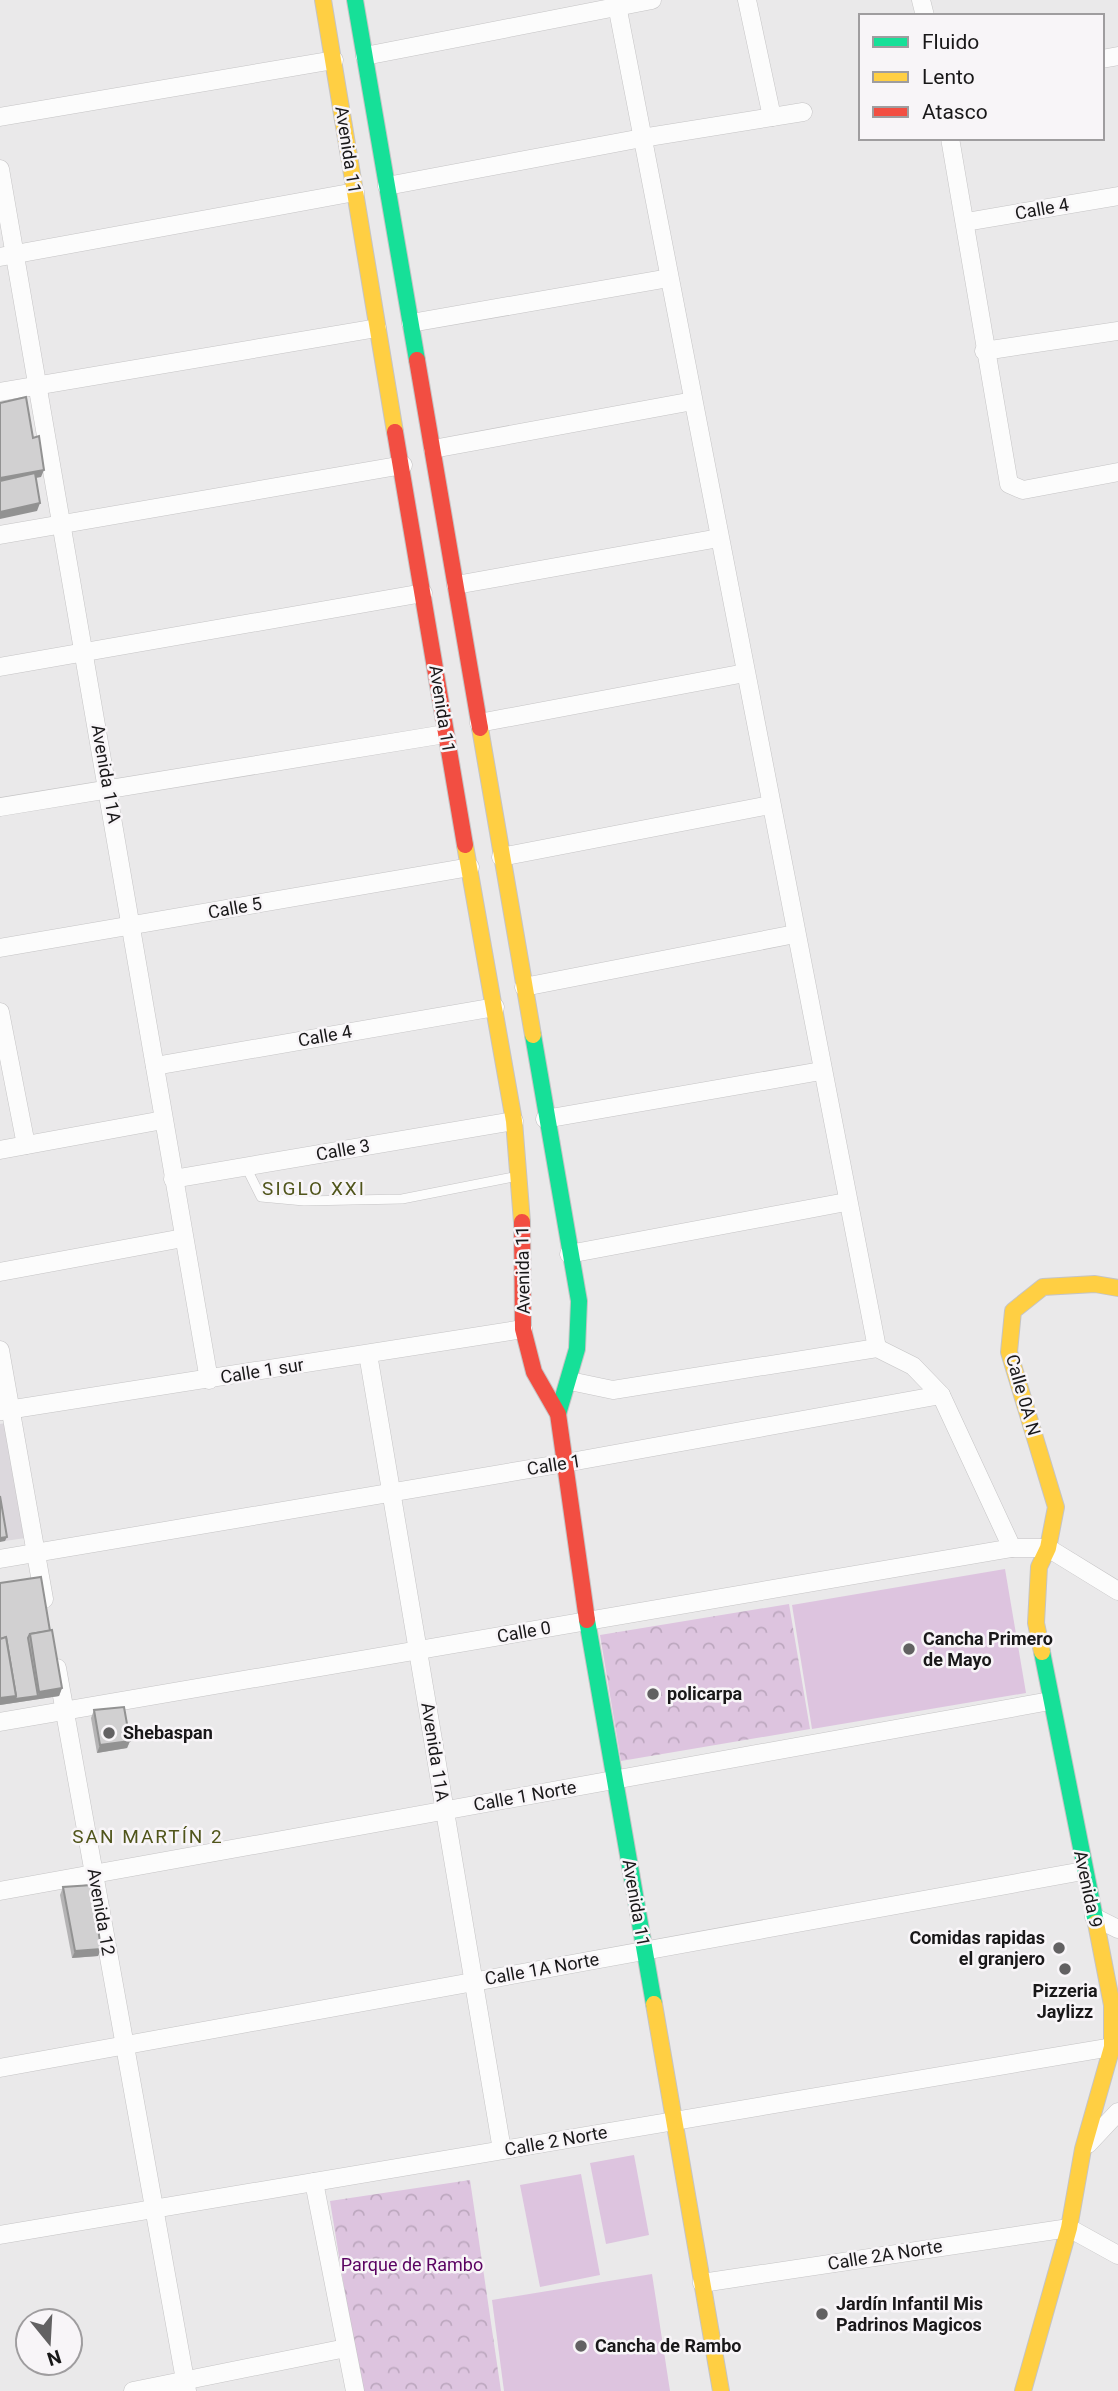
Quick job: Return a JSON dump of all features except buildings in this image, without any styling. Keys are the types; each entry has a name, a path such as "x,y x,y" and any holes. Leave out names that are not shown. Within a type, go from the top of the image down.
{"street":[{"name":"Avenida 11","path":"323,0 445,734 513,1121 518,1176 523,1329 534,1372 558,1414 587,1621 720,2391"},
{"name":"Avenida 11","path":"355,0 545,1119 579,1301 577,1349 570,1381 558,1414"},
{"path":"365,56 616,3 652,0"},
{"path":"747,0 772,117"},
{"path":"616,3 846,1202 877,1348"},
{"path":"0,117 334,60"},
{"path":"387,186 642,138 803,112"},
{"path":"950,140 966,222 984,351 1009,484 1023,490 1118,472"},
{"name":"Avenida 11A","path":"0,169 8,256 39,385 209,1380"},
{"path":"8,256 355,192"},
{"name":"Calle 4","path":"966,222 1118,196"},
{"path":"411,323 669,278"},
{"path":"0,393 377,328"},
{"path":"984,351 1118,331"},
{"path":"433,449 692,401"},
{"path":"0,535 402,465"},
{"path":"456,586 719,538"},
{"path":"0,667 423,593"},
{"path":"479,723 745,673"},
{"path":"0,807 445,734"},
{"path":"501,857 770,805"},
{"name":"Calle 5","path":"0,948 470,867"},
{"path":"524,987 795,934"},
{"name":"Calle 4","path":"155,1066 495,1007"},
{"path":"0,1012 26,1145"},
{"path":"545,1119 821,1070"},
{"path":"0,1150 163,1120"},
{"name":"Calle 3","path":"173,1179 513,1121"},
{"path":"569,1254 846,1202"},
{"path":"0,1272 183,1238"},
{"name":"Calle 0A N","path":"1048,1548 1056,1507 1009,1352 1013,1311 1044,1287 1096,1284 1118,1287"},
{"name":"Calle 1 sur","path":"5,1410 523,1329"},
{"path":"570,1381 613,1391 877,1348 913,1366 941,1395 1012,1548"},
{"path":"0,1350 5,1410 48,1619"},
{"name":"Avenida 11A","path":"368,1354 502,2150"},
{"name":"Calle 1","path":"0,1559 565,1464 941,1395"},
{"name":"Calle 0","path":"0,1722 1012,1548 1048,1548"},
{"path":"1048,1548 1118,1591"},
{"name":"Avenida 9","path":"1023,2391 1069,2228 1083,2149 1112,2047 1112,2005 1083,1871 1036,1623 1039,1567 1048,1548"},
{"name":"Avenida 12","path":"53,1645 186,2386"},
{"name":"Calle 1 Norte","path":"0,1891 1050,1701"},
{"name":"Calle 1A Norte","path":"0,2068 1083,1871"},
{"path":"1094,1917 1118,1929"},
{"name":"Calle 2 Norte","path":"0,2235 1112,2047"},
{"path":"1083,2149 1118,2112"},
{"path":"314,2182 355,2391"},
{"path":"1069,2228 1118,2255"},
{"name":"Calle 2A Norte","path":"702,2283 1069,2228"},
{"path":"133,2391 186,2386 346,2348"}],"lane":[{"path":"246,1167 261,1197 304,1201 402,1199 518,1176"}],"shaded area":[{"path":"12,1422 32,1537 5,1541 0,1508 0,1424"}],"green space":[{"name":"Cancha Primero de Mayo","path":"1005,1569 1026,1693 812,1729 792,1605"},
{"path":"789,1604 810,1729 621,1761 600,1635"},
{"path":"634,2155 649,2235 606,2244 590,2163"},
{"path":"581,2174 600,2275 540,2287 520,2185"},
{"name":"Parque de Rambo","path":"470,2180 501,2391 361,2391 330,2201"},
{"name":"Cancha de Rambo","path":"652,2274 670,2391 504,2391 492,2300"}],"traffic: fast":[{"path":"355,0 417,360"},
{"path":"533,1035 579,1301 577,1349 558,1414"},
{"path":"587,1620 654,2004"},
{"path":"1042,1652 1096,1923"}],"traffic: slow":[{"path":"323,0 395,432"},
{"path":"480,728 533,1035"},
{"path":"465,845 514,1121 522,1222"},
{"path":"1042,1652 1036,1623 1039,1567 1048,1548 1056,1507 1009,1352 1013,1311 1043,1287 1095,1284 1118,1288"},
{"path":"1023,2391 1069,2228 1083,2149 1112,2047 1112,2005 1096,1923"},
{"path":"654,2004 721,2391"}],"traffic: jam":[{"path":"417,360 480,728"},
{"path":"395,432 465,845"},
{"path":"522,1222 523,1329 534,1372 558,1414 587,1620"}],"place":[{"name":"Cancha Primero de Mayo","path":"909,1649"},
{"name":"policarpa","path":"653,1694"},
{"name":"Shebaspan","path":"109,1733"},
{"name":"Comidas rapidas el granjero","path":"1059,1948"},
{"name":"Pizzeria Jaylizz","path":"1065,1969"},
{"name":"Jardín Infantil Mis Padrinos Magicos","path":"822,2314"},
{"name":"Cancha de Rambo","path":"581,2346"}],"district":[{"name":"SIGLO XXI","path":"314,1188"},
{"name":"SAN MARTÍN 2","path":"148,1836"}]}
